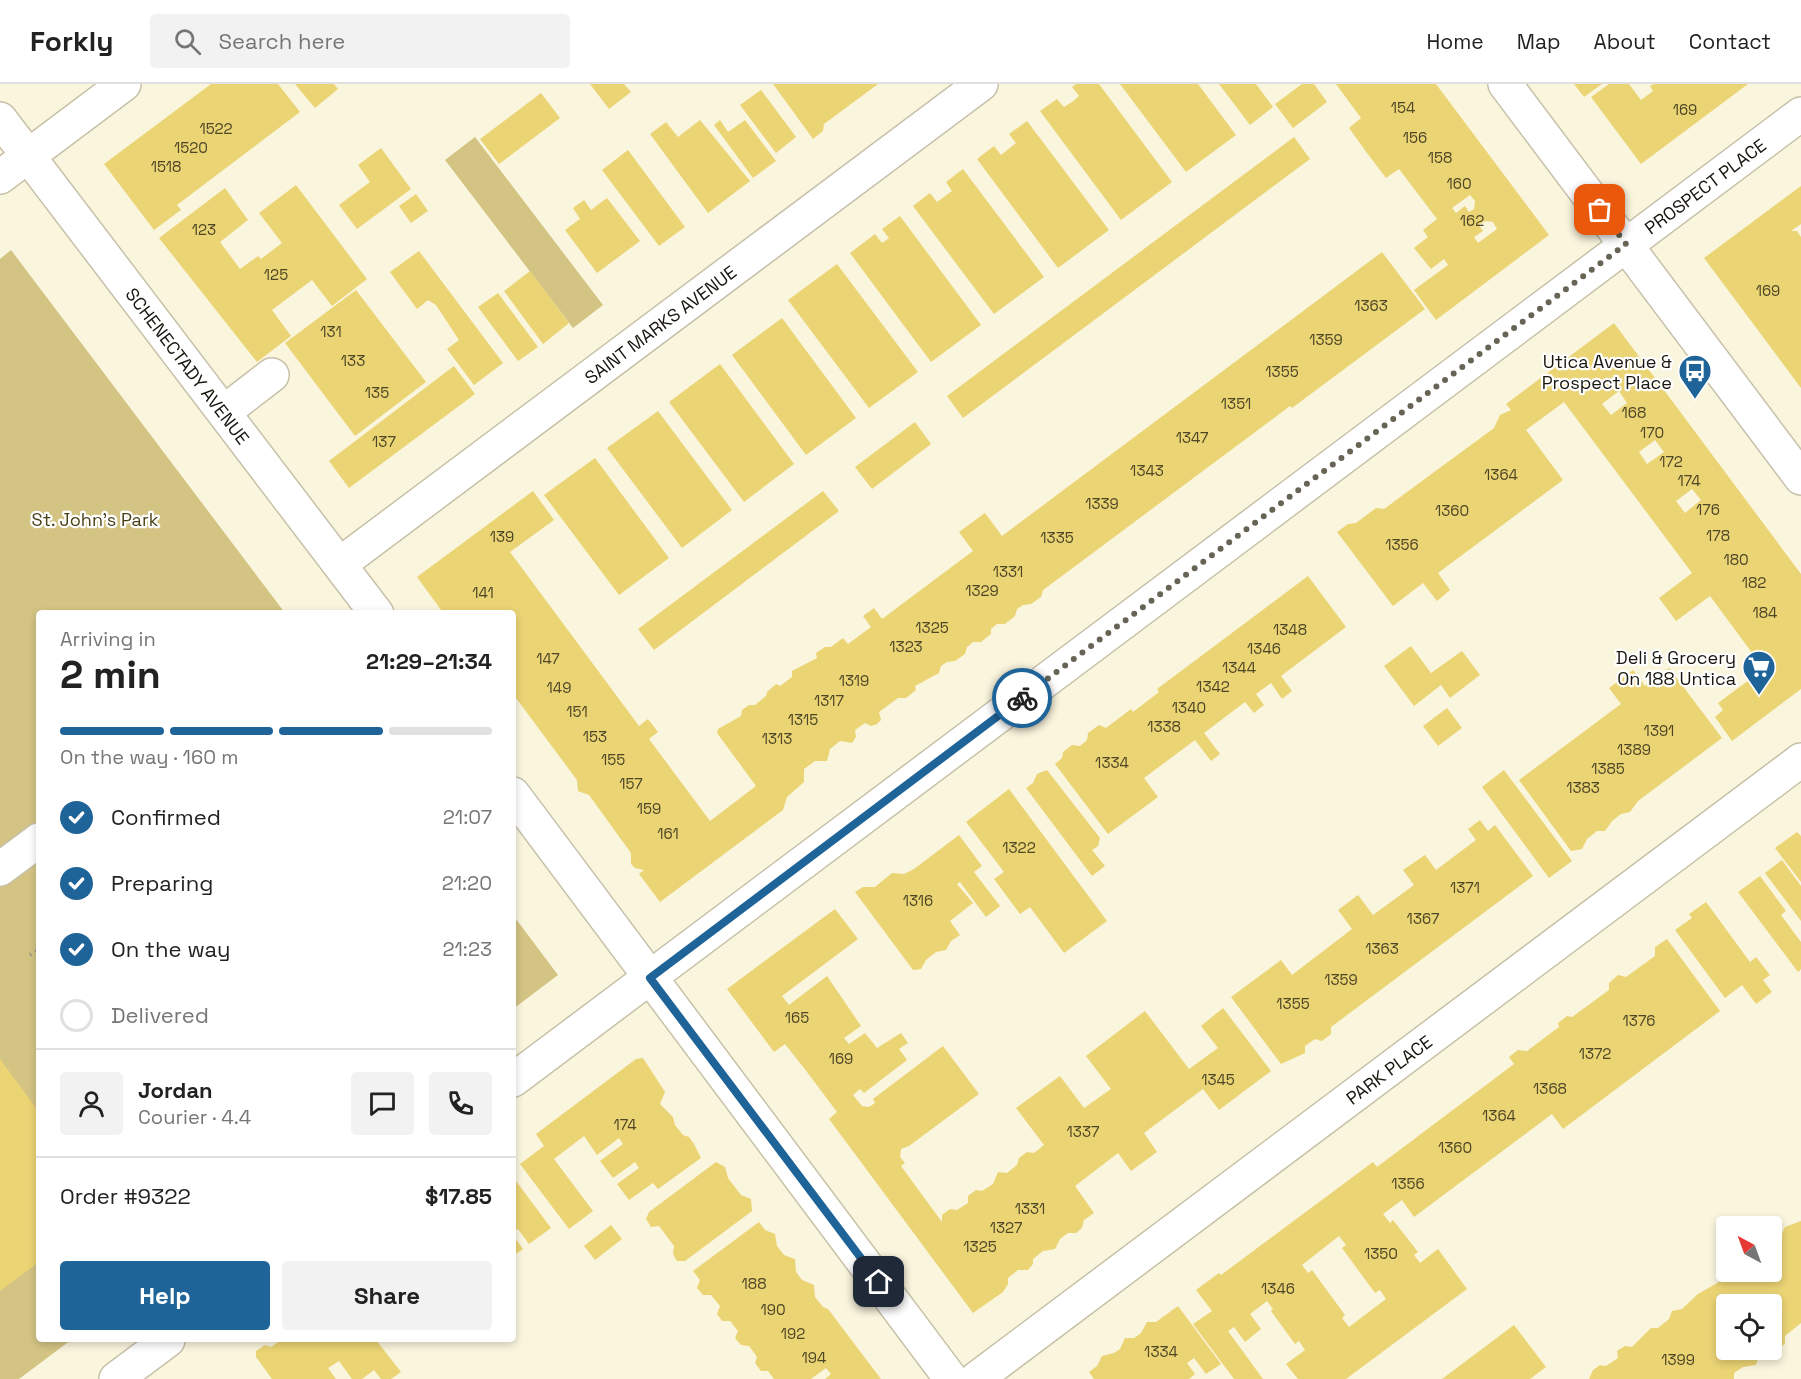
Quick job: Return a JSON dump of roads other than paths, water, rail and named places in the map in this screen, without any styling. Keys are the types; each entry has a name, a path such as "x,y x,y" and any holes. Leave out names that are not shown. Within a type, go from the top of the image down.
{"street":[{"path":"0,177 124,84"},
{"name":"SAINT MARKS AVENUE","path":"340,564 981,84"},
{"path":"1505,84 1801,478"},
{"name":"PROSPECT PLACE","path":"516,1078 1801,114"},
{"name":"SCHENECTADY AVENUE","path":"0,119 374,610"},
{"path":"224,412 272,375"},
{"name":"PARK PLACE","path":"976,1379 1801,760"},
{"path":"516,798 951,1379"},
{"path":"0,869 35,851"},
{"path":"116,1379 165,1342"}],"place":[{"name":"Utica Avenue & Prospect Place","path":"1695,400"},
{"name":"Deli & Grocery On 188 Untica","path":"1759,696"}],"park label":[{"name":"St. John's Park","path":"95,519"}]}
